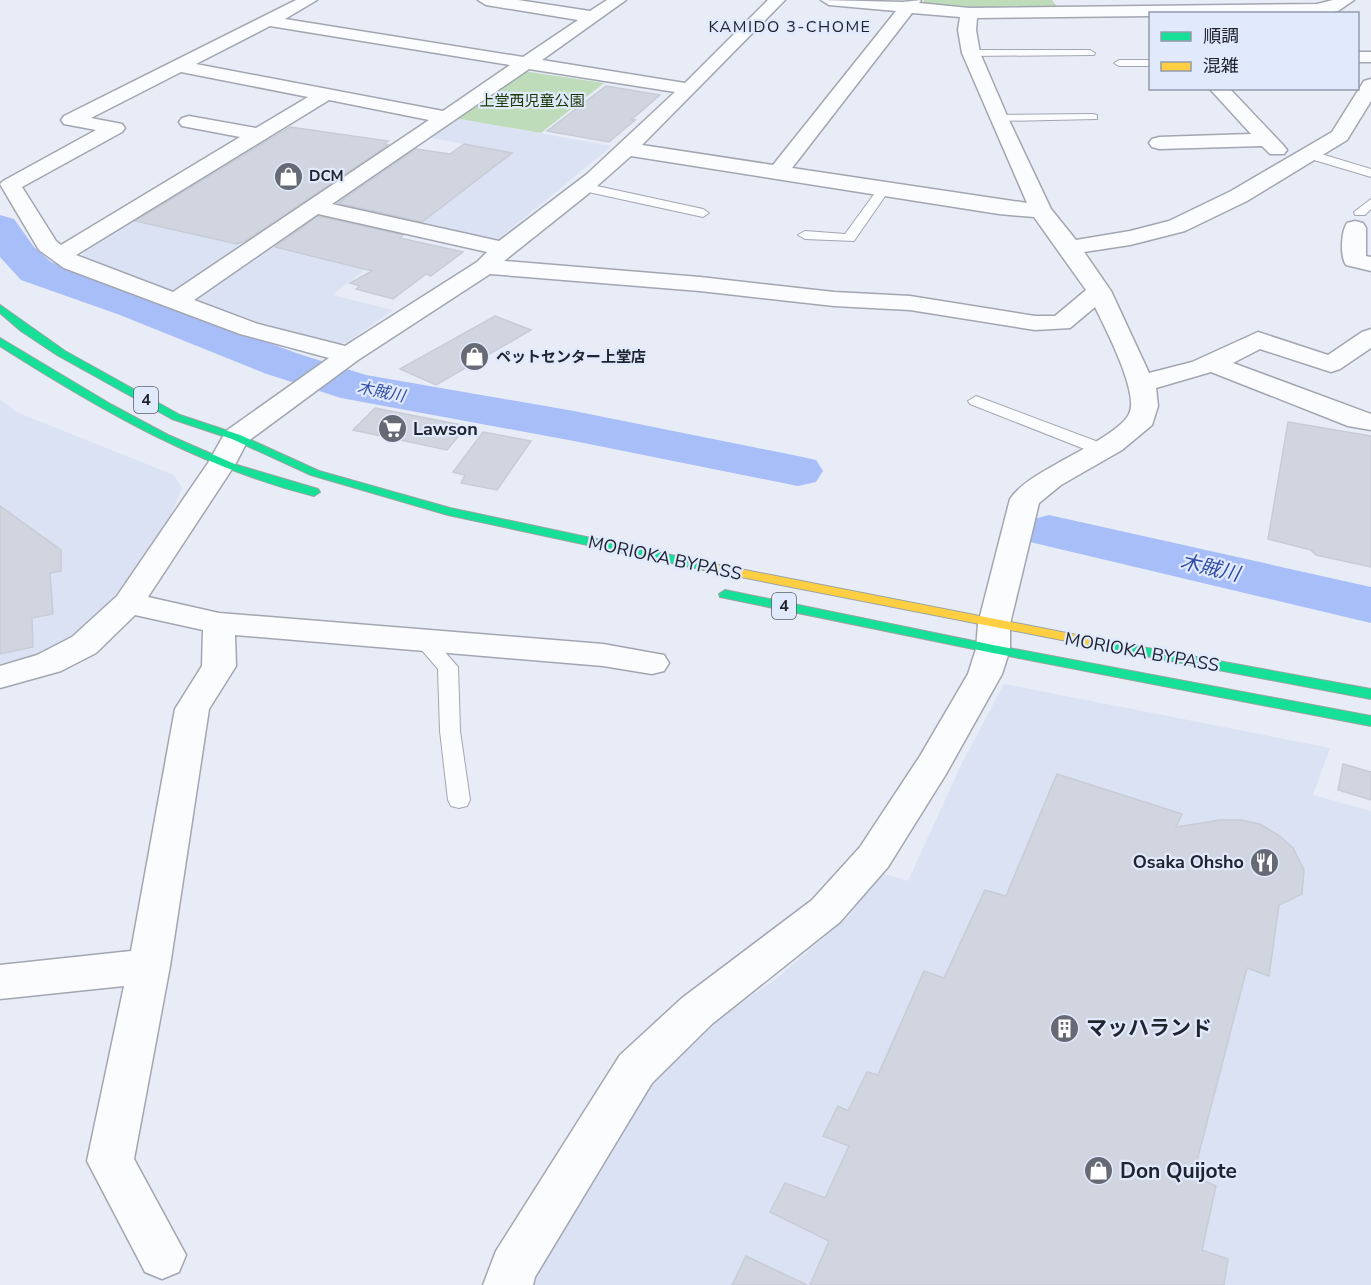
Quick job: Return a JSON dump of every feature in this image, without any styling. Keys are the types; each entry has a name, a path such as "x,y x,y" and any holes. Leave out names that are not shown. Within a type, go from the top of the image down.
{"highway":[{"name":"MORIOKA BYPASS","path":"0,308 25,329 61,353 176,417 229,450 331,498"},
{"name":"MORIOKA BYPASS","path":"0,341 53,376 132,422 448,511 993,637 1371,721"},
{"path":"10,364 132,422"},
{"name":"MORIOKA BYPASS","path":"714,592 1371,694"}],"street":[{"path":"309,0 72,120 115,128 10,185 47,245 72,263 249,329 341,360"},
{"path":"486,0 594,17"},
{"path":"176,301 445,117 528,64 618,0"},
{"path":"0,677 48,663 84,645 128,603 229,450 341,360 485,267 502,249 583,188 689,89 777,0"},
{"path":"829,0 910,4 969,13 1317,9 1332,7 1346,0"},
{"path":"779,171 910,4"},
{"path":"508,1285 513,1268 636,1069 697,1011 826,911 874,857 933,765 985,674 1025,500 1052,479 1103,450 1142,419 1145,406 1140,382 1099,291 1041,211 998,118 971,53 967,30 969,13"},
{"path":"268,21 689,89"},
{"path":"178,66 445,117"},
{"path":"1070,248 1130,238 1177,226 1239,196 1340,135 1362,114 1371,85"},
{"path":"1220,90 1267,140 1299,159"},
{"path":"60,255 326,94"},
{"path":"189,122 261,135"},
{"path":"1159,143 1267,140"},
{"path":"627,149 999,207 1041,211"},
{"path":"314,207 502,249"},
{"path":"1358,220 1354,260 1371,264"},
{"path":"485,267 700,284 834,299 910,303 1035,323 1061,323 1099,291"},
{"path":"1140,382 1154,381 1213,364 1258,340 1331,364 1371,338"},
{"path":"1213,364 1358,420 1371,422"},
{"path":"128,603 219,623 603,655 652,663"},
{"path":"162,1254 110,1161 150,959 192,709 219,666 219,623"},
{"path":"0,982 150,959"}],"lane":[{"path":"971,53 1090,53"},
{"path":"1119,63 1149,63"},
{"path":"998,118 1093,117"},
{"path":"1299,159 1371,173"},
{"path":"583,188 703,213"},
{"path":"805,235 849,238 884,189"},
{"path":"1358,220 1371,202"},
{"path":"976,400 1103,450"},
{"path":"423,640 448,667 450,731 459,800"},
{"path":"0,968 150,959"}],"shaded area":[{"path":"454,118 612,146 497,240 334,207 252,242 365,270 332,295 393,310 348,342 338,343 262,324 196,301 196,296 178,289 167,290 83,257 85,249 266,138 373,159 398,157 486,173 511,153 427,137"},
{"path":"0,399 16,412 174,475 182,488 163,532 124,585 87,627 56,646 21,660 0,664"},
{"path":"1004,684 1330,748 1313,795 1371,811 1371,1285 526,1285 652,1083 727,1013 776,979 848,917 881,873 908,881 962,763"}],"green space":[{"path":"924,0 1052,0 1058,8 931,7 922,4"},
{"name":"上堂西児童公園","path":"523,71 604,83 541,133 454,118"}],"building":[{"path":"606,86 660,95 609,142 547,131"},
{"path":"290,127 388,141 385,144 388,145 247,240 237,244 135,221"},
{"path":"464,144 512,153 422,222 338,203 416,149 450,154"},
{"path":"318,216 403,235 400,238 463,252 431,276 426,274 393,299 356,289 360,286 350,283 372,271 275,247"},
{"path":"495,316 531,330 436,385 400,369"},
{"path":"375,408 467,426 447,450 353,430"},
{"path":"1288,422 1371,436 1371,567 1316,555 1311,550 1268,539"},
{"path":"483,432 531,441 497,490 461,483 465,475 453,472"},
{"path":"0,506 61,550 61,571 50,573 53,614 32,618 33,647 0,654"},
{"path":"1343,764 1371,772 1371,800 1338,790"},
{"name":"マッハランド","path":"1057,774 1182,814 1176,827 1220,820 1241,820 1260,824 1281,837 1293,848 1304,870 1302,894 1279,905 1269,976 1247,968 1193,1176 1216,1186 1202,1250 1228,1259 1224,1285 810,1285 829,1241 770,1212 785,1183 825,1198 849,1146 823,1136 838,1106 848,1111 867,1072 878,1075 924,971 944,978 985,890 1006,896"},
{"path":"746,1256 807,1285 732,1285"}],"waterway":[{"name":"木賊川","path":"0,227 20,256 36,271 135,306 280,363 358,388 574,426 798,471"},
{"name":"木賊川","path":"1049,531 1371,605"}],"traffic: fast":[{"path":"0,308 25,329 61,353 176,417 236,437 315,473 448,511 704,566"},
{"path":"0,341 81,391 164,437 233,467 314,492"},
{"path":"725,594 993,649 1371,721"},
{"path":"1087,641 1371,694"}],"traffic: slow":[{"path":"704,566 1087,641"}],"place":[{"name":"DCM","path":"288,176"},
{"name":"ペットセンター上堂店","path":"475,357"},
{"name":"Lawson","path":"392,429"},
{"name":"Osaka Ohsho","path":"1265,862"},
{"name":"マッハランド","path":"1065,1028"},
{"name":"Don Quijote","path":"1099,1171"}],"district":[{"name":"KAMIDO 3-CHOME","path":"790,27"}]}
